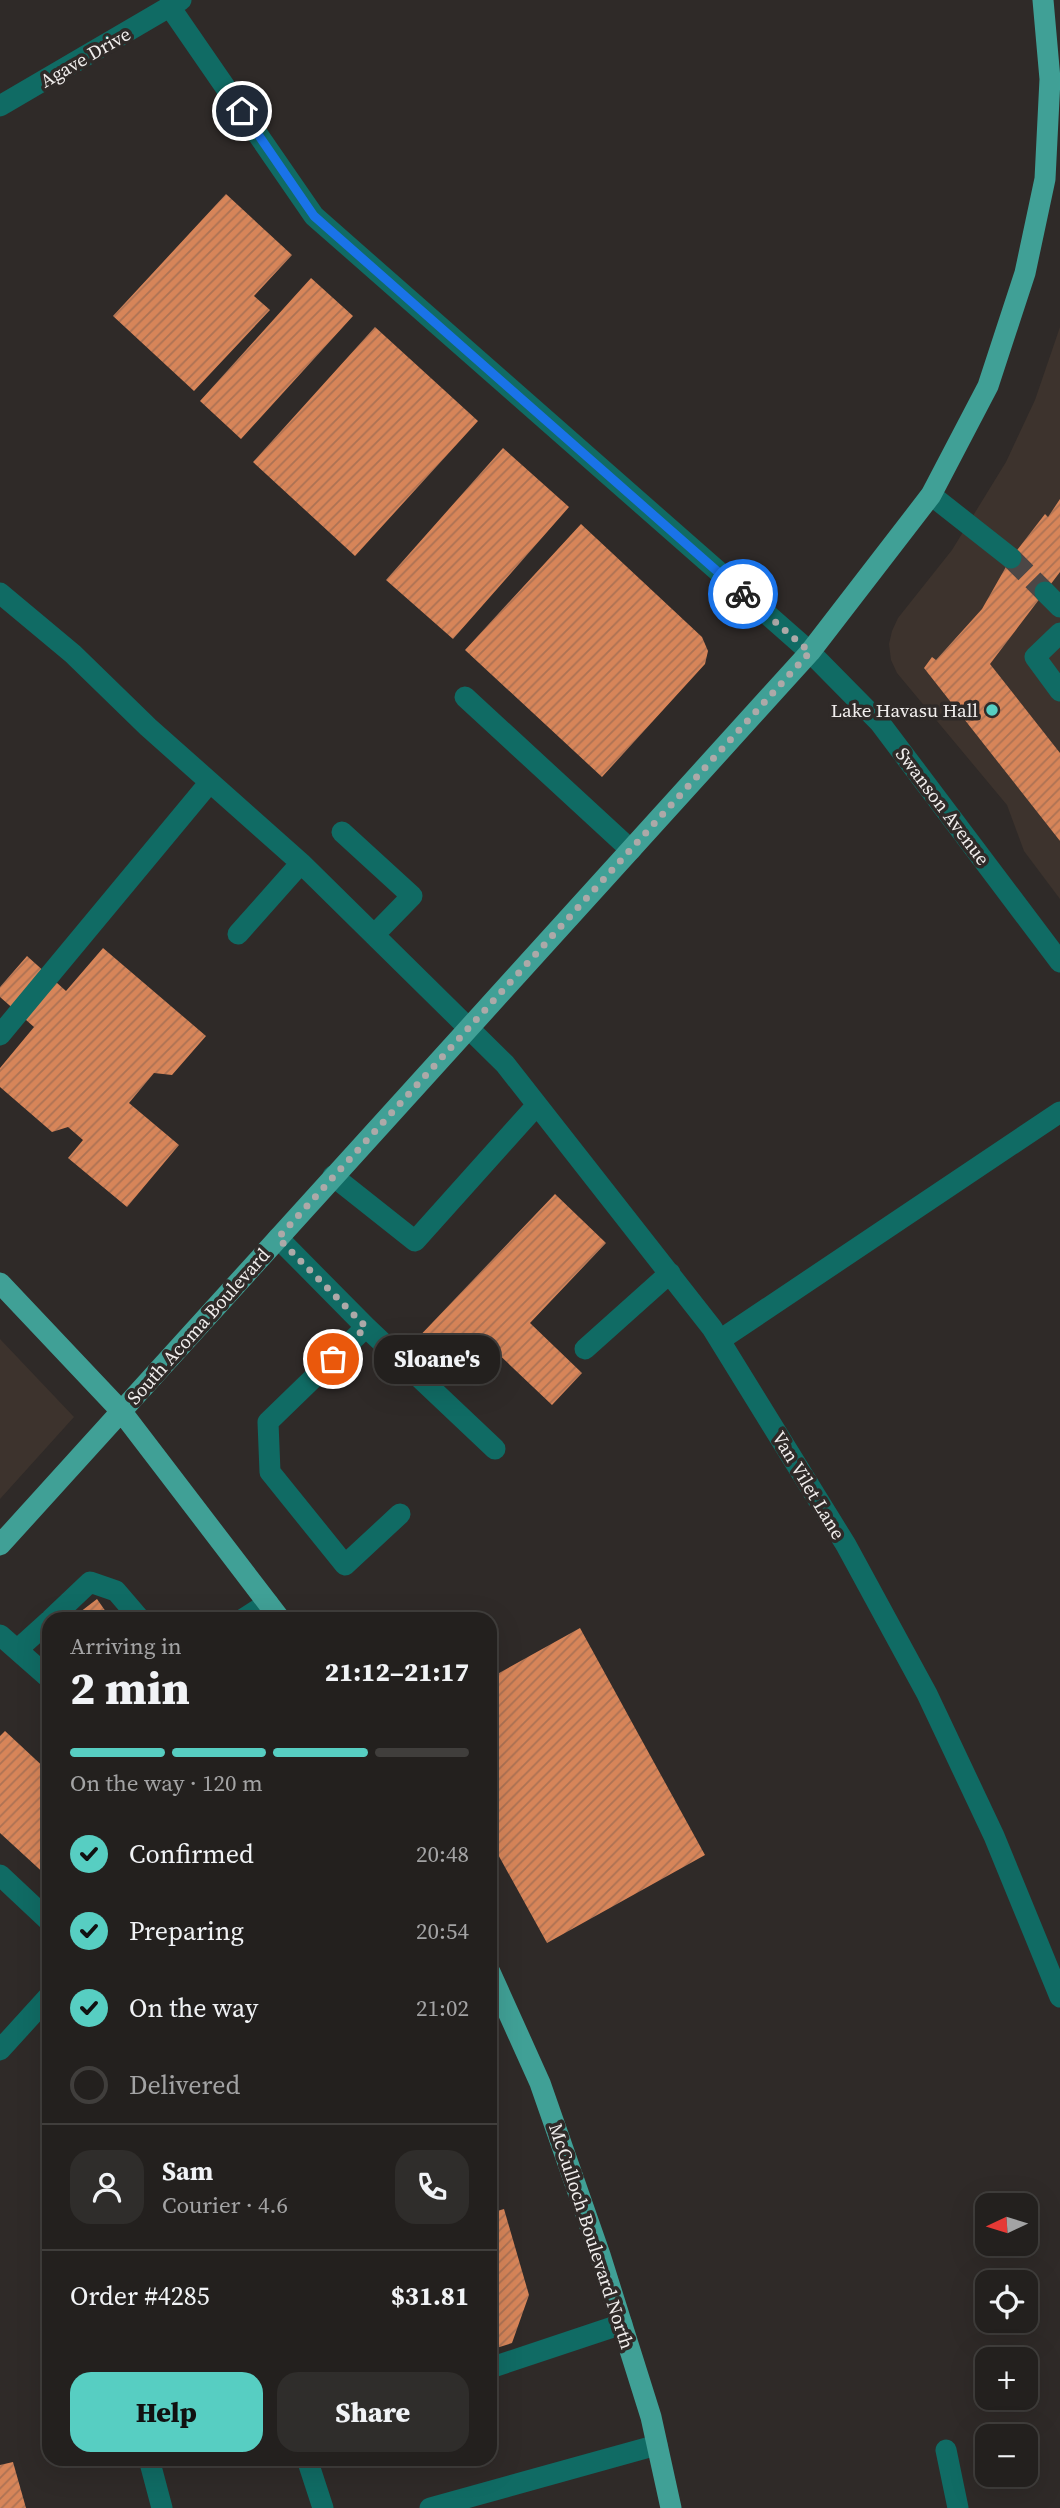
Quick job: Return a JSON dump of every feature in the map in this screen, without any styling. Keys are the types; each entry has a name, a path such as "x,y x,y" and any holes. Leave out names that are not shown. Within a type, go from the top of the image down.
{"main road":[{"name":"South Acoma Boulevard","path":"0,1545 810,652 932,495 988,386 1025,273 1045,179 1050,79 1043,0"},
{"path":"0,1283 121,1411 274,1611"},
{"name":"McCulloch Boulevard North","path":"497,1988 540,2083 622,2324 651,2417 671,2508"}],"street":[{"name":"Agave Drive","path":"0,106 175,3"},
{"name":"Swanson Avenue","path":"175,3 314,216 810,652 880,723 1060,962"},
{"path":"932,495 1011,558"},
{"name":"Van Vilet Lane","path":"0,593 73,654 148,727 301,863 505,1063 670,1273 720,1340 846,1545 927,1694 994,1836 1060,1997"},
{"path":"1060,633 1035,657 1060,691"},
{"path":"465,697 631,850"},
{"path":"0,1035 210,782"},
{"path":"342,832 412,896 374,935"},
{"path":"238,934 301,863"},
{"path":"333,1176 415,1241 537,1105"},
{"path":"720,1340 1060,1112"},
{"path":"278,1238 366,1327 495,1449"},
{"path":"585,1349 670,1273"},
{"path":"366,1327 268,1422 270,1472 345,1565 400,1514"},
{"path":"58,1612 90,1582 117,1591 134,1612"},
{"path":"18,1649 42,1627"},
{"path":"0,1635 42,1671"},
{"path":"0,1875 42,1914"},
{"path":"0,2050 42,2004"},
{"path":"497,2366 622,2324"},
{"path":"430,2508 657,2445"},
{"path":"947,2450 958,2508"},
{"path":"151,2466 162,2508"},
{"path":"309,2466 323,2508"}],"shaded area":[{"path":"1060,327 1060,899 1024,851 1007,805 897,673 891,660 889,644 898,618 952,550 1006,462 1035,400"},
{"path":"0,1339 74,1417 0,1499"}],"building":[{"path":"226,194 292,255 254,296 270,310 194,391 113,316"},
{"path":"311,278 353,316 241,439 200,401"},
{"path":"375,327 478,421 355,556 253,462"},
{"path":"503,448 569,507 453,639 386,580"},
{"name":"Lake Havasu Hall","path":"1060,499 1060,572 990,664 1060,753 1060,841 924,668 932,657 936,660 982,609 1011,558 1045,514 1048,517"},
{"path":"581,524 702,637 708,651 705,664 602,777 465,650"},
{"path":"103,948 206,1036 172,1075 154,1073 129,1103 179,1145 127,1207 68,1158 83,1140 68,1127 52,1132 0,1087 0,1068 34,1027 0,997 0,987 27,956 66,991"},
{"path":"555,1194 606,1243 530,1323 582,1373 552,1405 490,1346 454,1384 412,1344"},
{"path":"97,1599 106,1612 80,1612"},
{"path":"580,1628 705,1855 547,1943 497,1853 497,1674"},
{"path":"5,1731 42,1765 42,1872 0,1833 0,1736"},
{"path":"504,2209 529,2295 512,2343 497,2348 497,2211"},
{"path":"13,2462 26,2508 0,2508 0,2465"}],"tunnel":[{"path":"1011,558 1045,592"}],"way so far":[{"path":"333,1359 366,1327 278,1238 810,652 743,594"}],"place":[{"name":"Lake Havasu Hall","path":"992,710"},
{"name":"Sloane's","path":"333,1359"}],"route":[{"path":"242,111 314,216 743,594"}]}
